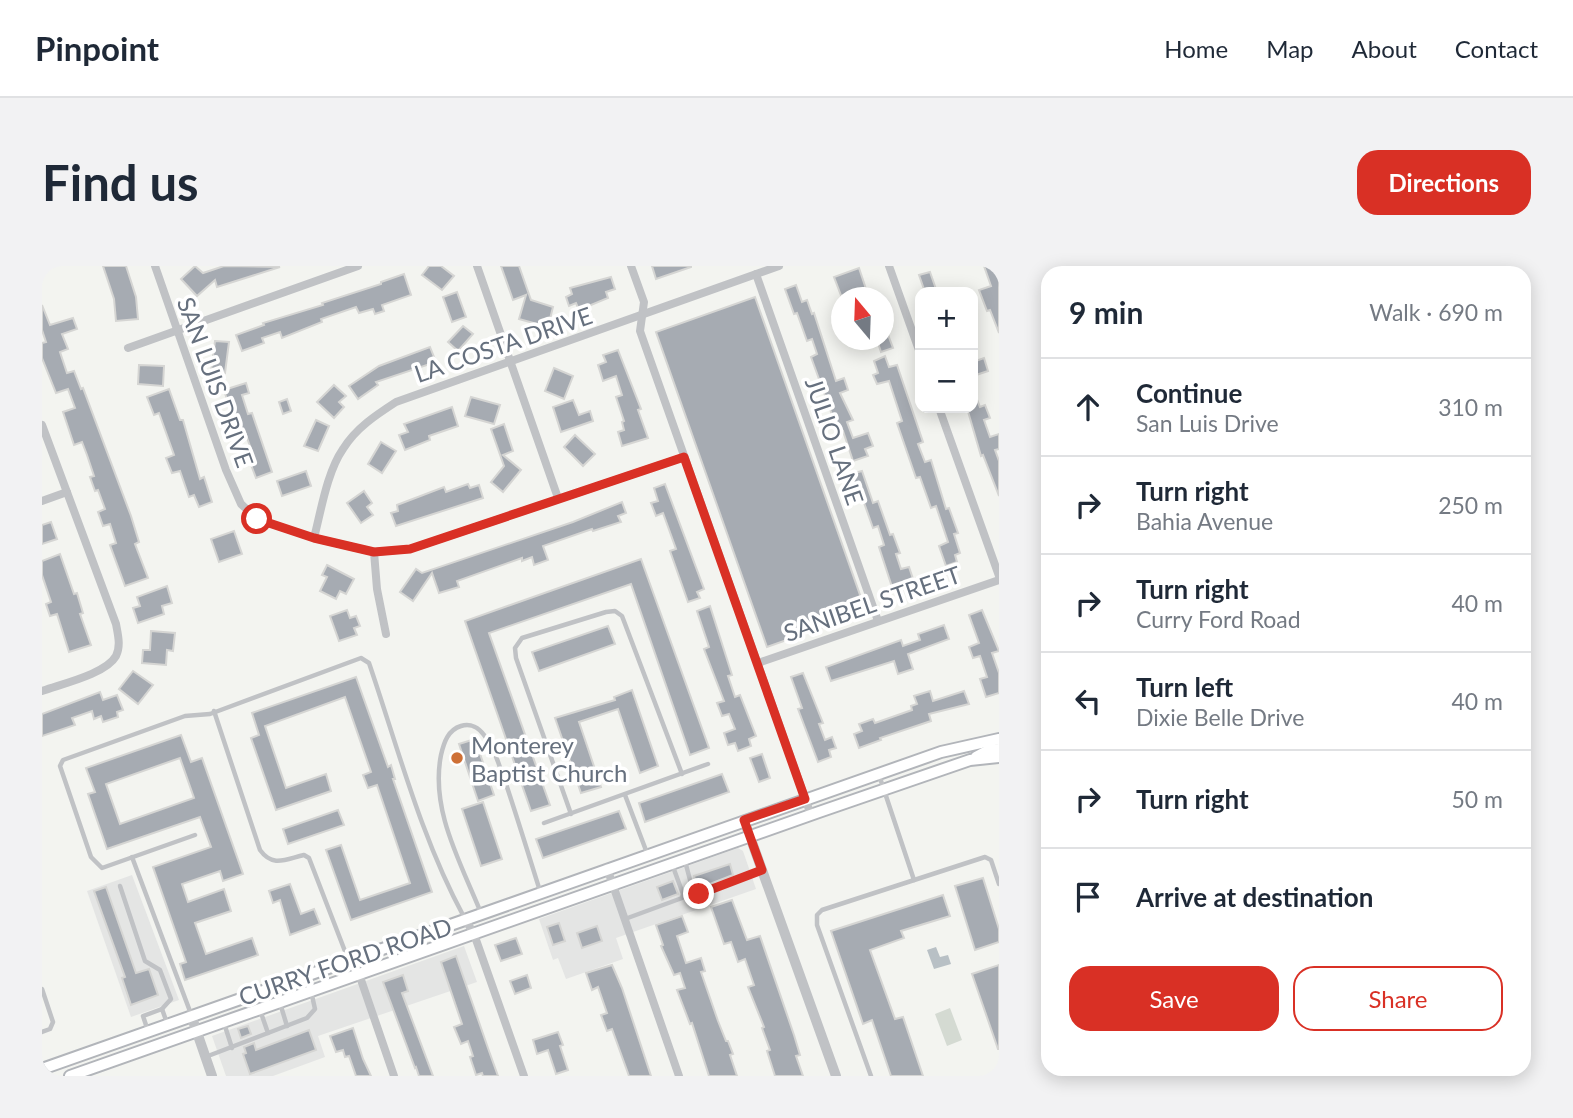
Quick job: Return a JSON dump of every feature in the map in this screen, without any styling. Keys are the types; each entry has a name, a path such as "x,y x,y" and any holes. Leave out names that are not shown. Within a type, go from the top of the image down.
{"main road":[{"name":"CURRY FORD ROAD","path":"42,1069 941,752 999,739"},
{"path":"970,760 989,750 999,749"},
{"name":"CURRY FORD ROAD","path":"70,1076 970,760 999,757"}],"street":[{"name":"SAN LUIS DRIVE","path":"155,266 226,470 241,504 257,519 314,538 374,552 410,549 684,457"},
{"path":"128,348 358,266"},
{"path":"477,266 558,498"},
{"path":"631,266 644,302 640,331 811,815"},
{"name":"LA COSTA DRIVE","path":"314,538 327,487 342,450 366,422 396,402 779,266"},
{"path":"889,266 919,350"},
{"name":"JULIO LANE","path":"756,274 878,621"},
{"path":"942,413 999,578"},
{"path":"42,425 120,641 115,658 99,671 42,691"},
{"path":"42,502 66,492"},
{"path":"374,552 377,589 386,634"},
{"name":"SANIBEL STREET","path":"758,663 999,578"},
{"path":"744,820 836,1076"},
{"path":"647,854 653,870"},
{"path":"607,869 679,1076"},
{"path":"465,919 474,934 524,1076"},
{"path":"349,960 359,974 394,1076"},
{"path":"191,1015 212,1076"}],"lane":[{"path":"571,814 516,658 515,648 522,638 606,612 615,611 622,616 682,774"},
{"path":"195,835 102,868 91,857 60,766 63,760 186,716 210,713 361,658 369,663 432,849 449,890 465,919"},
{"path":"214,711 260,850 269,860 277,861 304,855 309,858 349,960"},
{"path":"481,913 447,828 439,791 439,765 443,743 450,733 464,725 472,725 486,738 513,805 540,892"},
{"path":"544,823 708,764"},
{"path":"878,774 914,880"},
{"path":"625,795 647,854"},
{"path":"872,1076 817,925 817,915 822,910 985,857 991,860 999,884"},
{"path":"132,858 191,1015"},
{"path":"685,859 694,895 762,870"},
{"path":"624,919 682,898 672,863"},
{"path":"120,886 145,961 160,970 172,999 162,1009 143,1016 148,1031"},
{"path":"42,989 53,1022 50,1029 42,1032"},
{"path":"206,1057 307,1018 315,1009 311,991"},
{"path":"280,1002 287,1026"},
{"path":"162,1009 167,1024"},
{"path":"260,1009 268,1033"},
{"path":"224,1022 232,1048"}],"shaded area":[{"path":"738,848 743,851 756,889 616,938 623,959 566,979 558,958 553,960 539,919"},
{"path":"132,875 179,1000 131,1017 87,891"},
{"path":"464,946 477,982 318,1036 325,1057 273,1076 226,1076 212,1036"},
{"path":"936,947 940,957 948,955 951,964 934,969 927,950"},
{"path":"950,1008 962,1040 947,1046 935,1014"}],"building":[{"path":"103,266 126,266 136,297 138,319 116,321 114,299"},
{"path":"195,266 203,273 224,266 280,267 217,287 215,280 197,296 181,279"},
{"path":"429,266 441,266 454,276 442,290 422,275"},
{"path":"501,266 519,266 531,300 553,307 548,327 519,319 526,295 513,300"},
{"path":"652,266 691,266 691,267 656,279"},
{"path":"984,266 998,266 999,270 999,333 979,290 991,286"},
{"path":"859,268 865,287 838,287 834,277"},
{"path":"930,272 935,287 923,287 919,275"},
{"path":"404,274 411,295 382,305 384,311 375,314 373,309 359,313 356,307 321,319 322,322 282,338 280,332 262,338 264,343 242,351 236,335"},
{"path":"611,277 615,289 606,292 608,298 579,310 576,303 569,306 566,297 572,294 570,288"},
{"path":"796,285 802,302 807,300 812,314 814,313 836,381 844,378 848,390 840,393 853,420 847,422 853,438 868,433 873,446 865,449 868,456 853,461 843,431 837,433 811,357 817,354 812,339 807,341 785,289"},
{"path":"457,292 466,317 452,322 443,297"},
{"path":"755,297 866,612 767,647 656,332"},
{"path":"42,305 50,325 73,318 77,329 62,334 68,349 60,352 67,373 74,371 81,389 83,388 131,516 139,542 135,544 148,578 125,586 110,545 116,543 110,524 103,526 98,512 105,509 90,477 94,476 87,455 82,442 74,445 63,412 75,408 68,389 56,393 42,358 42,343 46,342 42,330"},
{"path":"463,326 473,334 458,351 448,342"},
{"path":"215,341 229,342 225,373 211,371"},
{"path":"430,347 436,362 376,382 378,385 358,399 349,386 379,366"},
{"path":"618,350 641,409 638,410 648,438 622,446 618,432 624,430 624,421 616,397 622,395 616,376 603,381 598,365 606,362 603,355"},
{"path":"885,356 889,367 897,365 923,442 918,444 925,462 931,460 946,509 949,508 958,533 954,534 960,553 955,555 957,562 946,566 939,546 948,542 936,506 931,508 920,477 916,478 897,423 902,421 889,381 877,384 873,375 878,373 874,361"},
{"path":"984,358 988,371 978,374 978,360"},
{"path":"139,365 164,366 163,386 138,384"},
{"path":"554,368 573,376 564,399 545,391"},
{"path":"246,383 249,393 242,395 248,414 252,413 272,472 256,478 247,454 252,452 245,432 238,435 224,390"},
{"path":"334,385 346,396 339,402 344,407 334,418 317,402"},
{"path":"169,389 180,420 183,420 200,479 204,477 212,502 199,507 194,495 189,497 180,471 172,473 166,458 174,455 159,413 154,415 147,397"},
{"path":"471,397 500,405 494,424 465,416"},
{"path":"287,399 291,411 283,414 279,402"},
{"path":"573,400 579,415 590,411 593,421 561,432 553,407"},
{"path":"978,402 980,407 985,405 990,418 984,420 990,437 999,434 999,449 995,450 999,461 999,496 983,455 981,456 968,413 978,413"},
{"path":"452,407 458,426 429,436 430,440 405,450 399,435 408,432 404,424"},
{"path":"316,420 329,426 318,451 304,446"},
{"path":"504,424 513,451 503,455 521,470 503,492 491,482 504,466 491,429"},
{"path":"575,435 595,454 583,466 564,447"},
{"path":"381,442 396,451 382,473 368,464"},
{"path":"306,471 311,486 282,496 277,481"},
{"path":"862,471 873,503 878,501 890,535 893,534 900,553 896,554 901,569 909,567 914,582 893,590 879,547 884,545 878,526 873,528 851,474"},
{"path":"468,484 470,488 479,485 483,498 396,526 391,513 398,511 397,505 444,487 446,492"},
{"path":"665,484 704,589 697,592 700,598 688,602 670,551 676,549 663,513 656,516 651,503 658,501 654,488"},
{"path":"364,491 372,503 367,507 373,515 361,523 347,503"},
{"path":"622,502 626,513 618,516 621,522 543,546 548,560 534,565 532,557 522,561 522,558 457,581 459,587 439,593 432,573 413,601 400,592 416,569 422,573 573,522"},
{"path":"51,522 57,539 42,544 42,525"},
{"path":"234,531 242,554 219,562 211,539"},
{"path":"60,554 74,594 77,593 83,613 80,614 91,645 69,652 57,614 50,616 46,604 51,602 42,575 42,561"},
{"path":"641,559 709,748 690,755 631,584 489,633 550,805 531,811 465,621"},
{"path":"327,565 354,579 346,594 340,591 336,599 320,591 327,577 322,575"},
{"path":"167,586 172,603 162,606 164,614 138,623 133,608 140,606 137,597"},
{"path":"710,606 732,675 728,676 735,697 740,695 756,736 749,739 751,746 738,751 735,743 728,745 724,733 735,729 729,714 722,716 717,703 724,701 704,649 709,647 697,611"},
{"path":"347,610 350,618 356,616 360,626 354,628 357,635 339,641 330,616"},
{"path":"982,610 999,651 992,653 999,673 999,693 986,697 980,679 987,677 980,656 973,658 969,647 979,643 969,615"},
{"path":"944,625 949,639 908,654 913,669 898,674 894,661 831,681 826,667 901,640 903,646 920,640 918,634"},
{"path":"608,626 615,644 539,671 532,652"},
{"path":"151,631 175,633 173,651 167,650 166,665 142,663 143,650 150,650"},
{"path":"133,671 153,685 138,704 119,689"},
{"path":"803,673 823,723 819,724 825,740 832,737 836,748 829,750 831,757 818,762 798,709 802,708 791,677"},
{"path":"356,677 388,767 391,765 393,779 432,892 351,920 326,850 341,845 360,900 410,883 377,785 368,788 363,775 371,772 345,697 265,726 286,788 326,774 331,791 276,810 251,738 259,735 252,713"},
{"path":"632,690 658,766 640,773 618,709 579,722 601,787 581,793 555,718 615,700 614,697"},
{"path":"930,691 933,701 964,691 969,704 929,714 931,721 859,748 854,734 862,731 859,724 873,719 875,723 912,710 911,706 917,704 914,696"},
{"path":"100,692 103,700 117,695 123,710 117,712 118,717 103,722 101,716 94,719 92,711 72,718 75,725 42,736 42,714"},
{"path":"181,735 191,762 202,758 243,874 223,881 220,871 182,884 188,902 224,889 231,911 195,923 206,954 252,938 258,955 185,980 180,964 186,962 153,867 211,847 200,817 107,849 88,794 95,792 86,768","holes":["180,758 194,798 120,824 106,784"]},
{"path":"475,739 494,795 478,801 459,744"},
{"path":"762,754 770,778 759,782 750,758"},
{"path":"722,774 729,792 645,822 639,803"},
{"path":"483,802 502,859 481,866 462,809"},
{"path":"338,810 344,825 288,844 283,829"},
{"path":"619,811 626,829 543,858 536,839"},
{"path":"730,864 733,875 697,889 694,876"},
{"path":"983,878 999,929 999,942 975,950 955,886"},
{"path":"673,881 678,894 662,900 657,887"},
{"path":"290,884 301,914 314,909 320,924 290,935 280,900 273,903 269,891"},
{"path":"106,887 136,973 149,969 158,995 131,1005 122,978 125,977 94,891"},
{"path":"943,895 950,916 901,931 904,938 870,950 895,1019 903,1017 923,1076 891,1076 872,1020 863,1024 831,931"},
{"path":"732,900 747,940 760,936 794,1035 800,1055 796,1056 803,1076 775,1076 767,1051 770,1050 762,1028 764,1027 748,987 754,985 745,959 738,962 731,942 724,944 711,907"},
{"path":"682,916 688,932 677,936 686,963 701,958 705,971 701,972 733,1054 730,1055 737,1076 709,1076 692,1023 690,1024 677,990 685,988 680,973 674,975 661,946 663,945 656,925"},
{"path":"559,923 565,941 553,945 547,927"},
{"path":"597,926 602,941 582,948 577,933"},
{"path":"516,938 522,954 501,961 495,945"},
{"path":"456,956 498,1076 483,1076 482,1073 476,1075 468,1041 461,1044 454,1027 462,1024 441,962"},
{"path":"612,965 651,1076 629,1076 612,1029 607,1031 601,1015 607,1013 598,987 592,990 586,973"},
{"path":"999,965 999,1049 998,1049 972,974"},
{"path":"403,975 408,991 402,993 433,1076 419,1076 383,982"},
{"path":"527,975 531,988 515,994 510,981"},
{"path":"248,1026 251,1034 241,1038 238,1029"},
{"path":"353,1028 371,1076 356,1076 349,1056 345,1057 343,1050 336,1052 330,1036"},
{"path":"309,1030 316,1050 250,1074 243,1054 246,1053 244,1047 254,1043 256,1050"},
{"path":"558,1032 568,1070 556,1074 548,1050 537,1054 533,1040"}],"place":[{"name":"Monterey Baptist Church","path":"457,758"}],"route":[{"path":"257,519 314,538 374,552 410,549 684,457 805,799 744,820 762,870 699,894"}]}
